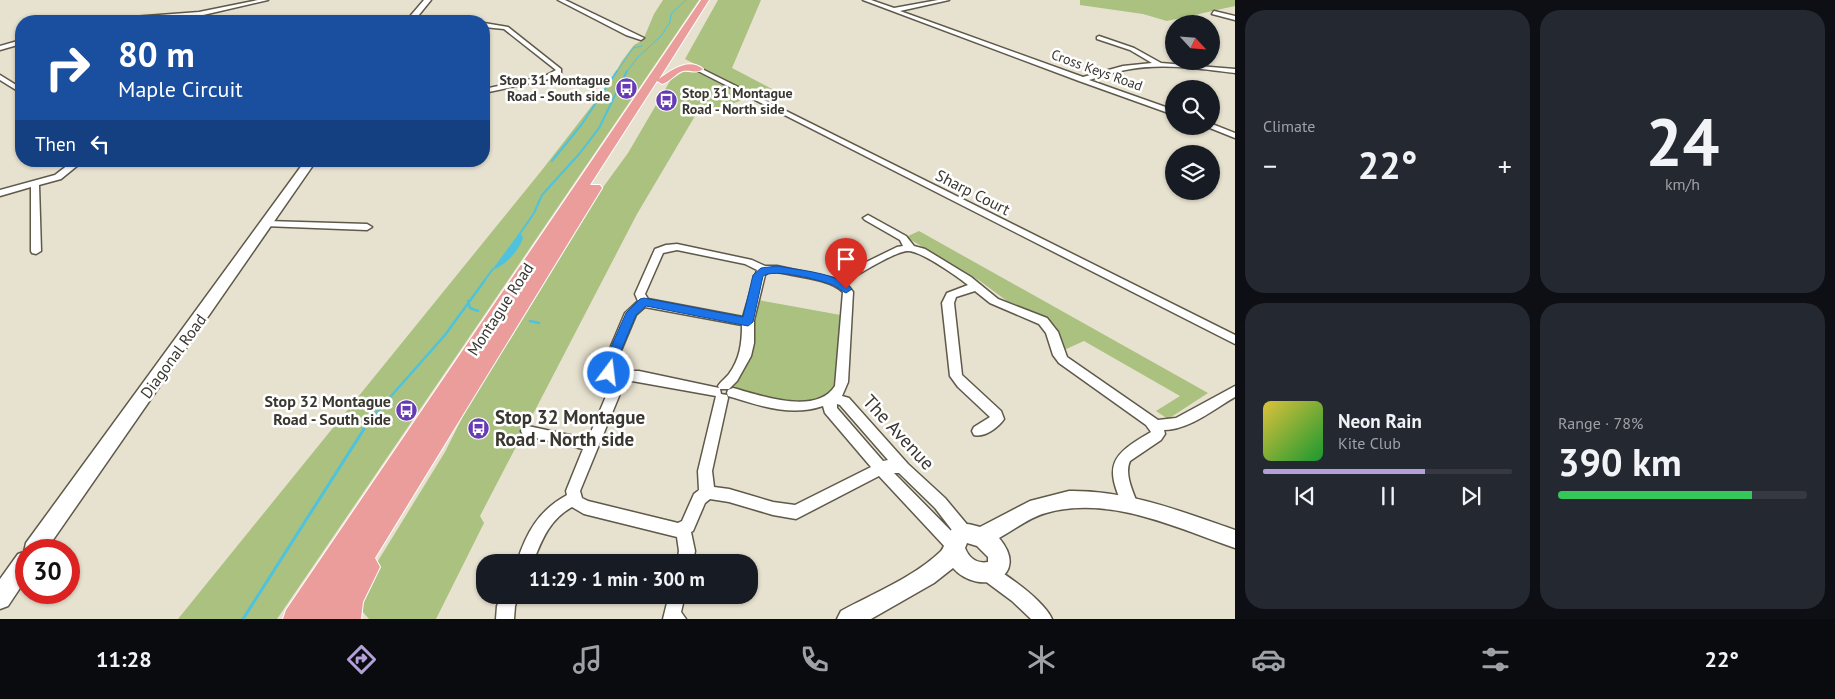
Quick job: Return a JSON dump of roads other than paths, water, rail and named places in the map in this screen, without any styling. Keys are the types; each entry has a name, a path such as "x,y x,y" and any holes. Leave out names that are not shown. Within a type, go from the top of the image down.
{"main road":[{"name":"Montague Road","path":"296,619 705,0"},
{"name":"Montague Road","path":"322,619 687,44 713,0"},
{"path":"682,58 698,69"},
{"path":"662,81 680,68 698,69"},
{"path":"348,619 350,602 398,501"},
{"path":"306,619 325,575"}],"street":[{"path":"185,15 265,0"},
{"path":"415,14 414,11 422,0"},
{"path":"415,14 420,11 428,0"},
{"path":"561,0 628,34 641,38"},
{"name":"Cross Keys Road","path":"866,0 1165,110"},
{"path":"893,10 946,0"},
{"path":"1214,13 1235,18"},
{"path":"490,26 506,28 559,70 558,73 547,78 490,90"},
{"path":"1100,38 1132,49 1161,64"},
{"path":"0,56 4,50 1,48 15,44"},
{"path":"1083,79 1133,66 1161,64 1235,71"},
{"name":"Sharp Court","path":"698,69 1235,340"},
{"path":"0,77 15,87"},
{"path":"1220,130 1235,136"},
{"path":"0,193 58,178 72,167"},
{"name":"Diagonal Road","path":"42,539 307,167"},
{"path":"35,184 36,251"},
{"path":"868,218 903,238 910,248"},
{"path":"267,224 367,227"},
{"path":"644,302 640,294 659,252 666,248 677,247 748,262 764,270 777,269 839,283 848,292 842,382 838,393 830,398 811,406 796,408 639,376 631,376 619,381 573,491 574,499 584,507 671,529 683,529 691,521 699,499 706,493 722,494 784,511 796,512 881,468 886,466 903,468"},
{"path":"839,283 852,273 902,249 910,248 921,251 940,262 994,301 1030,314 1045,322 1052,332 1059,355 1063,360 1155,425 1172,425 1181,422 1235,391"},
{"path":"706,493 705,471 724,392 745,356 748,343 748,322 758,275 764,270"},
{"path":"976,287 951,295 948,303 956,376 962,384 996,415 997,419 979,431"},
{"path":"644,302 748,322"},
{"path":"619,381 609,373 609,365 631,313 644,302"},
{"path":"830,398 830,409 881,468 963,541 990,542 989,565"},
{"name":"The Avenue","path":"830,398 844,402 903,468 940,503 963,541"},
{"path":"1130,505 1120,473 1120,462 1126,453 1158,434 1155,425"},
{"path":"528,432 592,446"},
{"path":"529,554 547,517 559,506 574,499"},
{"path":"850,619 926,576 948,558 963,541 1012,521 1031,509 1058,501 1104,500 1130,505 1235,539"},
{"path":"989,565 1012,521"},
{"path":"683,529 686,554"},
{"path":"963,541 959,561 989,565 1043,619"},
{"path":"926,576 989,565"},
{"path":"0,598 15,577"},
{"path":"505,619 507,604"},
{"path":"675,604 671,618 677,619"}],"water":[{"path":"520,232 523,237 515,252 502,265 492,270"}],"waterway":[{"path":"626,73 637,58 661,36 670,22 671,14 686,0"},
{"path":"616,73 633,48 642,46"},
{"path":"552,161 582,124 617,71"},
{"path":"519,235 534,213 542,195 580,153 599,128 626,73"},
{"path":"484,281 493,269"},
{"path":"468,303 485,280"},
{"path":"363,430 445,335 468,303"},
{"path":"468,303 470,308 478,311"},
{"path":"530,321 539,323"},
{"path":"243,619 364,429"}],"place":[{"name":"Stop 31 Montague Road - South side","path":"626,88"},
{"name":"Stop 31 Montague Road - North side","path":"666,101"},
{"name":"Stop 32 Montague Road - South side","path":"407,410"},
{"name":"Stop 32 Montague Road - North side","path":"479,428"}]}
